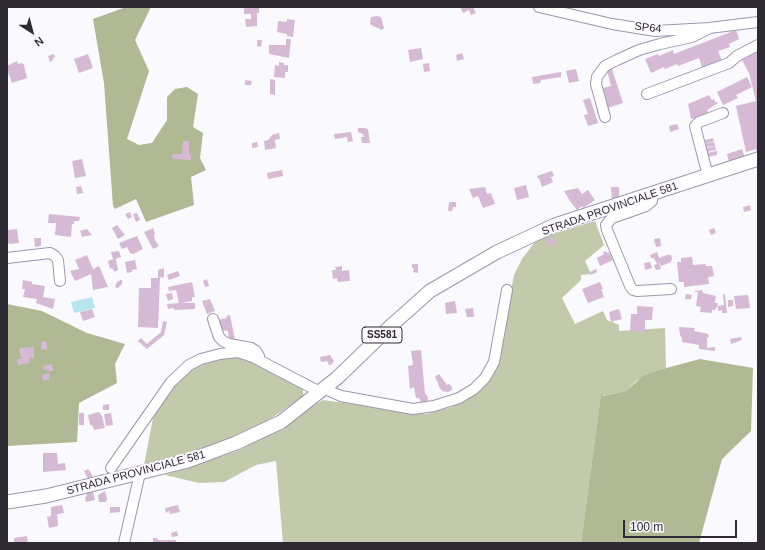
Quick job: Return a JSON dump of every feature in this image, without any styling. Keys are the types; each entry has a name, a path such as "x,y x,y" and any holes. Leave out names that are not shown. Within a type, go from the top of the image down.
{"main road":[{"name":"STRADA PROVINCIALE 581","path":"7,502 46,496 188,461 236,443 281,422 337,378 430,291 497,252 555,225 758,159"}],"street":[{"name":"SP64","path":"539,7 589,19 656,30 709,28 758,22"},
{"path":"605,117 599,100 596,84 598,77 606,66 639,50 692,37 709,28"},
{"path":"647,94 729,63 737,56 758,45"},
{"path":"708,176 695,126 699,122 723,113"},
{"path":"652,194 652,201 646,206 612,218 606,225 607,230 633,290 637,291 671,288"},
{"path":"7,258 50,253 58,260 60,281"},
{"path":"111,468 171,382 189,365 201,359 220,354 238,352 260,360 322,391 341,396 413,409 434,406 459,398 474,389 485,378 494,362 507,290"},
{"path":"213,319 219,337 223,341 229,344 251,348 256,351 260,360"},
{"path":"124,543 140,473"}],"green space":[{"path":"126,7 151,7 135,40 149,71 127,139 139,145 152,143 167,120 167,97 175,89 187,87 198,94 193,127 203,133 200,158 206,170 191,177 194,205 146,222 136,199 115,209 113,206 104,83 93,19"},
{"path":"595,221 604,245 585,261 591,274 581,275 581,280 562,298 575,324 603,311 607,320 619,325 619,331 665,328 666,368 655,371 636,381 626,391 601,395 581,543 283,543 276,461 256,465 224,482 199,483 165,475 240,450 323,400 426,414 452,407 479,391 496,366 514,275 522,259 537,239"},
{"path":"7,304 42,311 87,333 125,344 115,364 117,383 79,403 77,442 7,446"},
{"path":"229,357 250,360 303,389 303,397 255,429 201,452 144,465 155,408 191,368"},
{"path":"700,359 753,368 751,431 722,459 699,543 581,543 601,394 603,396 626,391 643,376 655,371"}],"water":[{"path":"92,297 95,308 74,313 71,302"}],"building":[{"path":"460,7 473,7 476,13 471,15 469,10 463,13"},
{"path":"244,8 259,8 259,13 257,13 257,26 246,27 245,19 251,19 251,14 244,14"},
{"path":"371,17 381,17 384,28 382,30 371,25"},
{"path":"287,19 295,20 293,37 277,32 278,21 287,22"},
{"path":"736,30 739,39 729,44 730,47 718,51 723,63 703,70 699,58 678,66 677,64 665,69 664,67 651,73 645,59 658,54 659,56 673,50 674,54"},
{"path":"286,39 291,39 289,58 269,54 269,45 286,45"},
{"path":"257,40 262,40 261,47 257,46"},
{"path":"421,48 423,59 410,62 408,50"},
{"path":"758,49 757,155 756,149 746,152 736,106 756,101 749,73 741,58"},
{"path":"462,53 464,59 457,61 456,55"},
{"path":"54,54 55,57 50,62 48,56"},
{"path":"88,54 93,68 79,73 74,59"},
{"path":"17,61 18,64 22,63 24,65 27,78 12,83 7,72 7,66"},
{"path":"279,62 284,63 284,65 288,65 288,72 285,72 285,78 274,77 275,65 279,66"},
{"path":"429,63 430,71 424,72 423,64"},
{"path":"576,69 579,81 569,83 566,71"},
{"path":"612,69 623,103 607,108 603,88 611,86 607,70"},
{"path":"561,72 561,77 541,80 540,83 533,84 532,77"},
{"path":"747,77 752,87 736,95 738,98 723,105 717,92"},
{"path":"270,79 275,80 275,95 270,94"},
{"path":"245,80 252,81 251,85 245,85"},
{"path":"709,95 712,100 714,99 715,102 718,103 707,110 709,114 691,119 688,104"},
{"path":"590,98 598,123 588,126 584,115 588,114 583,100"},
{"path":"677,124 679,129 670,132 669,126"},
{"path":"358,128 368,129 370,143 362,143 361,137 364,137 363,134 358,132"},
{"path":"351,132 353,141 348,142 347,137 335,139 334,134"},
{"path":"279,133 280,139 275,140 276,148 265,150 264,141 268,140 272,135"},
{"path":"713,138 714,141 706,144 705,140"},
{"path":"183,141 189,141 189,154 191,154 191,160 172,159 173,154 182,154"},
{"path":"257,142 258,147 252,148 252,143"},
{"path":"714,142 715,146 706,147 706,144"},
{"path":"715,146 716,150 707,152 707,148"},
{"path":"742,149 745,158 729,163 727,154"},
{"path":"717,151 717,155 708,157 707,153"},
{"path":"82,159 86,176 75,178 72,161"},
{"path":"282,170 283,176 268,179 267,173"},
{"path":"552,171 554,176 551,177 553,182 542,187 537,176"},
{"path":"526,185 529,197 517,200 514,188"},
{"path":"81,186 83,193 77,194 76,187"},
{"path":"485,187 487,194 491,193 495,204 483,208 478,196 473,198 469,189"},
{"path":"611,187 619,187 619,196 616,200 612,201"},
{"path":"578,188 582,194 588,190 595,200 577,210 564,191"},
{"path":"449,202 456,202 456,207 453,207 452,211 448,211"},
{"path":"750,205 751,210 744,212 743,207"},
{"path":"130,212 132,217 128,219 125,214"},
{"path":"137,213 140,220 136,222 133,214"},
{"path":"49,214 80,217 79,221 74,221 74,224 72,224 71,237 55,235 56,223 48,223"},
{"path":"117,225 125,235 118,239 112,228"},
{"path":"153,228 155,240 159,246 153,249 144,232"},
{"path":"714,228 716,233 711,235 709,230"},
{"path":"17,229 19,243 7,243 7,230"},
{"path":"87,229 92,235 82,237 80,231"},
{"path":"137,236 143,249 133,254 130,253 127,247 122,249 119,243"},
{"path":"551,237 556,243 550,247 545,240"},
{"path":"34,238 41,238 41,246 35,247"},
{"path":"660,238 661,246 656,247 654,239"},
{"path":"119,251 121,257 116,259 118,270 115,272 112,268 110,269 108,261 113,259 111,252"},
{"path":"606,251 607,253 609,252 613,260 600,266 597,258"},
{"path":"657,252 659,258 671,255 672,258 671,262 661,266 658,260 661,269 656,270 654,265 657,264 654,258 651,258 650,255"},
{"path":"87,255 93,269 99,266 108,287 93,290 91,274 75,281 70,271 79,269 75,260"},
{"path":"692,257 693,265 705,264 706,266 712,266 714,276 708,277 709,284 684,287 684,282 679,282 677,262 681,262 681,258"},
{"path":"135,260 137,269 127,273 125,262"},
{"path":"650,262 652,268 645,270 644,263"},
{"path":"412,264 418,264 418,273 413,272 414,268 412,268"},
{"path":"342,266 342,271 349,270 350,281 338,282 337,278 333,279 332,270 336,270 335,267"},
{"path":"164,268 164,277 158,278 158,270"},
{"path":"596,269 597,272 591,275 590,272"},
{"path":"178,271 180,276 169,280 167,275"},
{"path":"151,278 160,278 158,328 138,327 139,288 151,288"},
{"path":"207,279 209,286 205,287 203,281"},
{"path":"23,280 32,282 32,284 45,286 43,297 55,299 53,309 36,303 37,299 23,297 25,289 22,289"},
{"path":"121,280 122,284 118,288 115,287 117,282"},
{"path":"192,282 195,297 192,297 192,301 182,303 195,303 195,309 168,309 167,304 179,303 176,290 169,291 168,287"},
{"path":"600,282 604,297 588,303 582,289"},
{"path":"702,290 703,293 716,296 715,303 718,303 717,308 712,310 712,313 700,312 701,307 696,306 698,292 695,291"},
{"path":"172,293 173,299 168,301 166,294"},
{"path":"686,294 692,295 691,299 685,299"},
{"path":"725,294 727,313 722,313 722,310 718,311 718,306 724,305 723,295"},
{"path":"748,295 750,308 736,309 734,296"},
{"path":"210,299 215,311 207,314 202,301"},
{"path":"728,300 733,300 733,306 728,307"},
{"path":"455,301 457,313 446,314 445,303"},
{"path":"637,306 653,307 652,320 645,320 645,332 630,331 631,314 637,314"},
{"path":"473,308 474,317 467,317 465,309"},
{"path":"92,309 95,317 83,321 80,312"},
{"path":"619,309 622,319 611,322 609,312"},
{"path":"230,315 235,340 229,341 228,331 221,330 218,320 227,318 226,316"},
{"path":"163,321 167,322 164,335 147,349 138,341 141,338 147,344 161,332"},
{"path":"679,327 695,328 694,331 708,334 709,337 707,338 707,348 715,347 715,351 699,349 699,345 682,342"},
{"path":"741,337 742,340 731,344 730,339"},
{"path":"42,341 47,342 47,350 41,349"},
{"path":"34,347 34,358 29,358 30,363 18,365 17,359 21,359 19,348"},
{"path":"421,350 425,394 428,398 427,402 423,403 419,398 416,398 414,387 410,389 408,366 413,365 411,351"},
{"path":"330,355 334,361 331,365 329,365 327,361 321,362 320,357"},
{"path":"52,364 53,371 48,371 47,369 44,370 43,366"},
{"path":"49,373 50,379 43,381 42,375"},
{"path":"439,374 447,385 449,384 452,387 452,390 448,392 442,391 435,377"},
{"path":"109,404 109,410 103,410 103,405"},
{"path":"99,412 102,416 105,428 94,430 92,425 90,425 88,415"},
{"path":"79,413 84,413 84,425 79,425"},
{"path":"111,413 113,425 106,426 104,414"},
{"path":"43,453 57,453 58,464 65,463 66,470 43,472"},
{"path":"88,469 93,476 88,479 84,471"},
{"path":"105,491 107,499 106,502 99,502 98,495"},
{"path":"93,492 95,500 86,502 86,493"},
{"path":"62,505 64,513 57,514 58,526 49,528 47,517 51,516 51,507"},
{"path":"178,505 180,512 170,514 169,511 166,513 165,508"},
{"path":"110,507 120,507 120,512 110,513"},
{"path":"177,531 178,536 172,537 171,533"},
{"path":"27,536 28,543 14,543 14,538"},
{"path":"153,538 157,538 158,540 176,540 176,543 153,543"}]}
